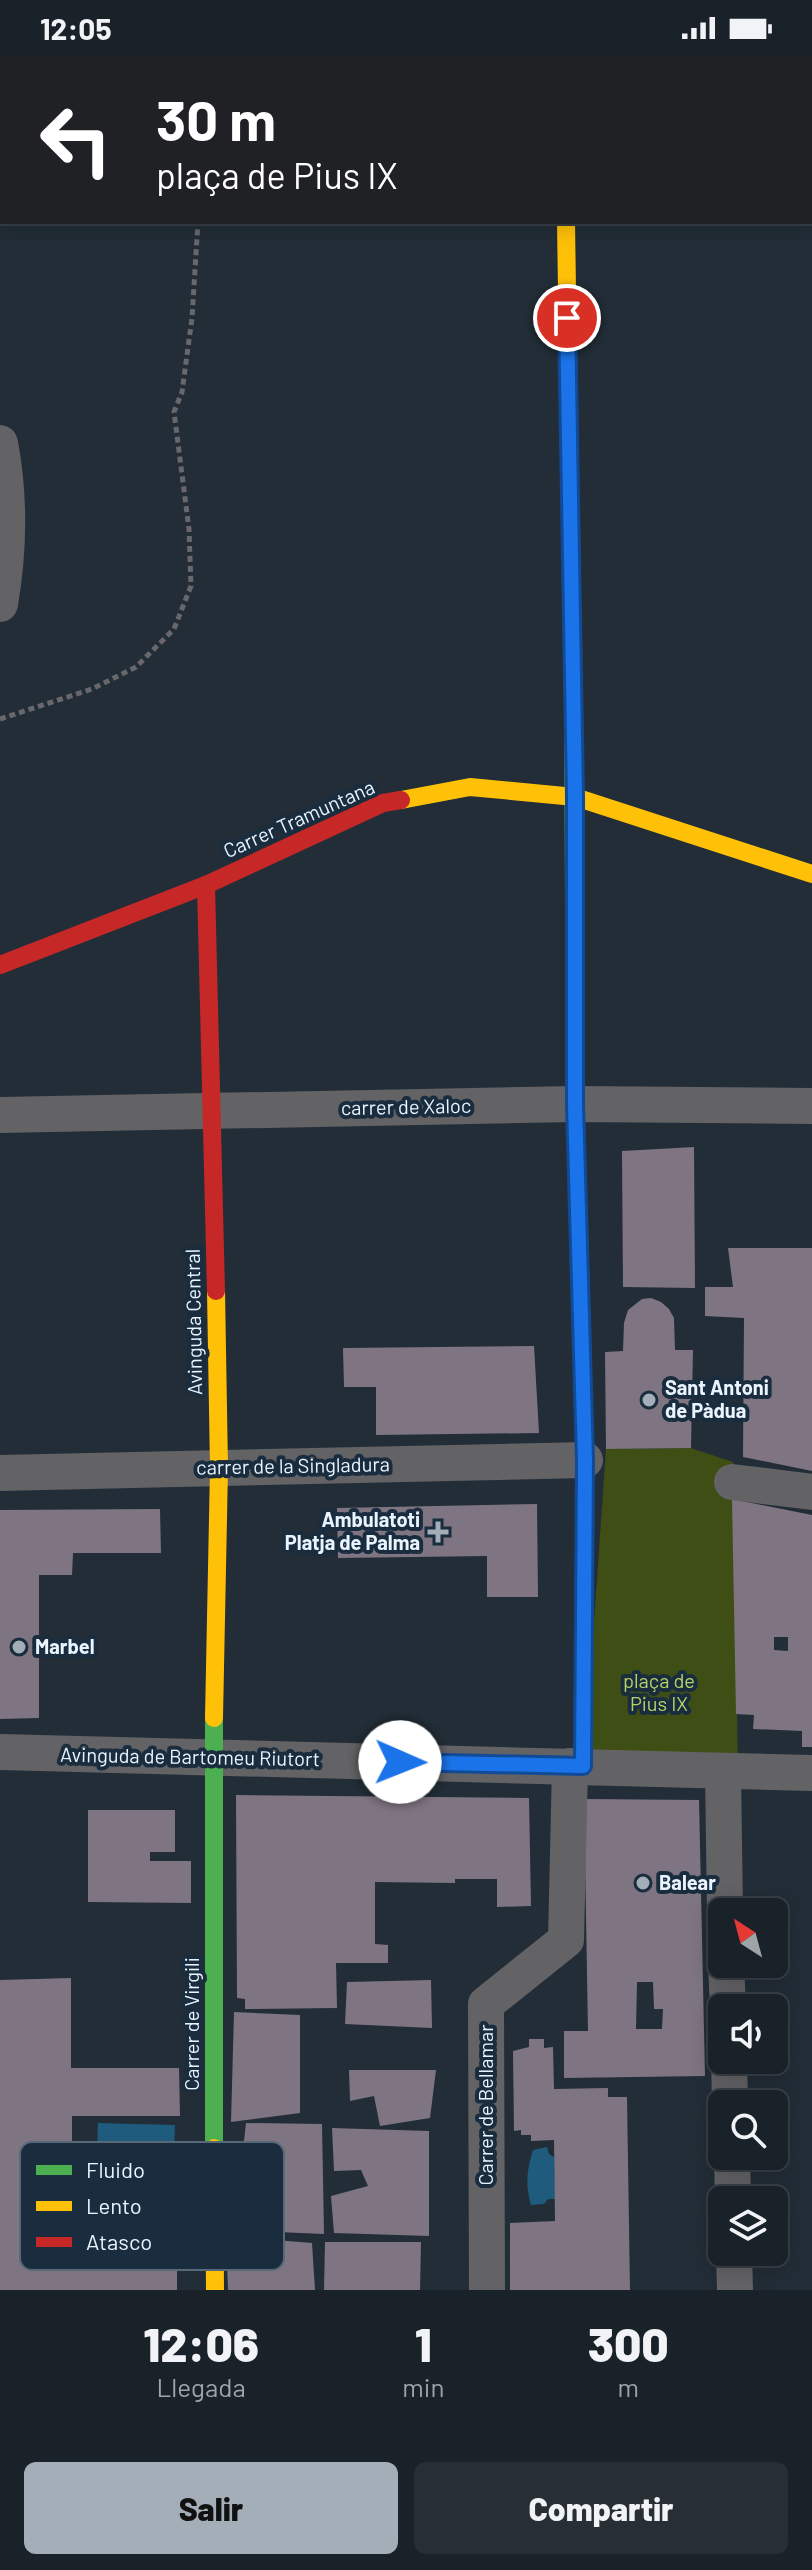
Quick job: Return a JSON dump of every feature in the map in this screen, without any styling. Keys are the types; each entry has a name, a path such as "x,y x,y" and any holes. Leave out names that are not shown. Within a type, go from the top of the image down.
{"street":[{"path":"566,224 575,797 575,1104 585,1460 577,1766"},
{"path":"0,443 8,484 5,578 0,604"},
{"name":"Carrer Tramuntana","path":"0,965 206,885 383,803 470,787 575,797 812,874"},
{"name":"Avinguda Central","path":"206,885 219,1468 213,1758"},
{"name":"carrer de Xaloc","path":"0,1115 575,1104 812,1106"},
{"name":"carrer de la Singladura","path":"0,1473 585,1460"},
{"path":"732,1482 812,1492"},
{"name":"Avinguda de Bartomeu Riutort","path":"0,1752 812,1773"},
{"name":"Carrer de Virgili","path":"213,1758 214,2142"},
{"name":"Carrer de Bellamar","path":"487,2290 486,2004 566,1940 577,1766"},
{"path":"723,1772 725,1898"},
{"path":"734,2266 735,2290"},
{"name":"Carrer de Virgili","path":"215,2270 215,2290"}],"path":[{"path":"0,719 92,689 136,667 174,629 191,586 189,529 174,412 182,392 192,318 198,224"}],"green space":[{"name":"plaça de Pius IX","path":"691,1448 733,1462 738,1772 584,1766 606,1449"}],"water":[{"path":"98,2123 175,2125 174,2142 97,2142"},
{"path":"547,2147 554,2157 555,2199 531,2205 527,2183 531,2157 533,2150"}],"building":[{"path":"694,1147 695,1288 623,1287 622,1151"},
{"path":"728,1248 812,1248 812,1471 743,1457 744,1318 705,1316 705,1287 733,1287"},
{"name":"Sant Antoni de Pàdua","path":"642,1299 661,1302 674,1318 675,1350 693,1350 691,1448 606,1449 605,1352 623,1351 628,1310"},
{"path":"534,1346 539,1433 376,1435 376,1387 344,1387 343,1348"},
{"path":"732,1499 812,1515 812,1747 802,1747 802,1731 753,1729 754,1715 736,1714","holes":["774,1637 788,1637 788,1651 774,1650"]},
{"name":"Ambulatoti Platja de Palma","path":"537,1504 538,1597 487,1597 487,1556 338,1558 337,1508"},
{"name":"Marbel","path":"160,1509 161,1553 73,1553 72,1575 39,1575 39,1718 0,1719 0,1510"},
{"path":"236,1795 529,1798 531,1906 497,1907 497,1879 455,1879 455,1883 375,1882 375,1944 388,1945 388,1963 336,1963 337,2008 245,2009 245,1999 237,1998"},
{"path":"584,1799 699,1800 705,2076 564,2078 564,2031 588,2031","holes":["637,1982 653,1982 654,2009 663,2009 662,2029 636,2029"]},
{"path":"88,1810 175,1810 175,1852 150,1852 150,1861 191,1861 191,1903 88,1902"},
{"path":"71,1978 71,2068 179,2068 180,2116 72,2116 72,2142 20,2142 20,2270 177,2270 177,2290 0,2290 0,1980"},
{"path":"431,1980 432,2028 345,2024 347,1982"},
{"path":"234,2012 300,2015 300,2113 231,2122"},
{"path":"529,2039 544,2039 544,2048 553,2047 554,2089 608,2088 608,2097 627,2097 630,2290 510,2290 510,2223 555,2221 554,2140 531,2141 531,2135 521,2135 521,2130 514,2131 513,2051 529,2047"},
{"path":"349,2070 436,2070 430,2118 380,2126 374,2096 350,2101"},
{"path":"246,2123 322,2124 324,2234 284,2232 284,2142 244,2142"},
{"path":"332,2128 429,2131 429,2236 334,2233 331,2196 368,2186 361,2170 334,2171"},
{"path":"284,2241 312,2243 315,2290 228,2290 227,2270 284,2270"},
{"path":"325,2242 421,2242 420,2290 324,2290"}],"traffic: fast":[{"path":"573,698 575,1104 580,1267"},
{"path":"214,1718 214,2142"}],"traffic: slow":[{"path":"566,224 573,698"},
{"path":"401,800 470,787 575,797 812,874"},
{"path":"580,1267 585,1460 583,1766"},
{"path":"214,1718 219,1468 216,1291"},
{"path":"215,2270 215,2290"}],"traffic: jam":[{"path":"0,965 206,885 383,803 401,800"},
{"path":"206,885 216,1291"}],"place":[{"name":"Sant Antoni de Pàdua","path":"649,1400"},
{"name":"Ambulatoti Platja de Palma","path":"438,1532"},
{"name":"Marbel","path":"19,1647"},
{"name":"Balear","path":"643,1883"}],"route":[{"path":"400,1762 583,1766 585,1460 575,1104 575,797 567,318"}]}
